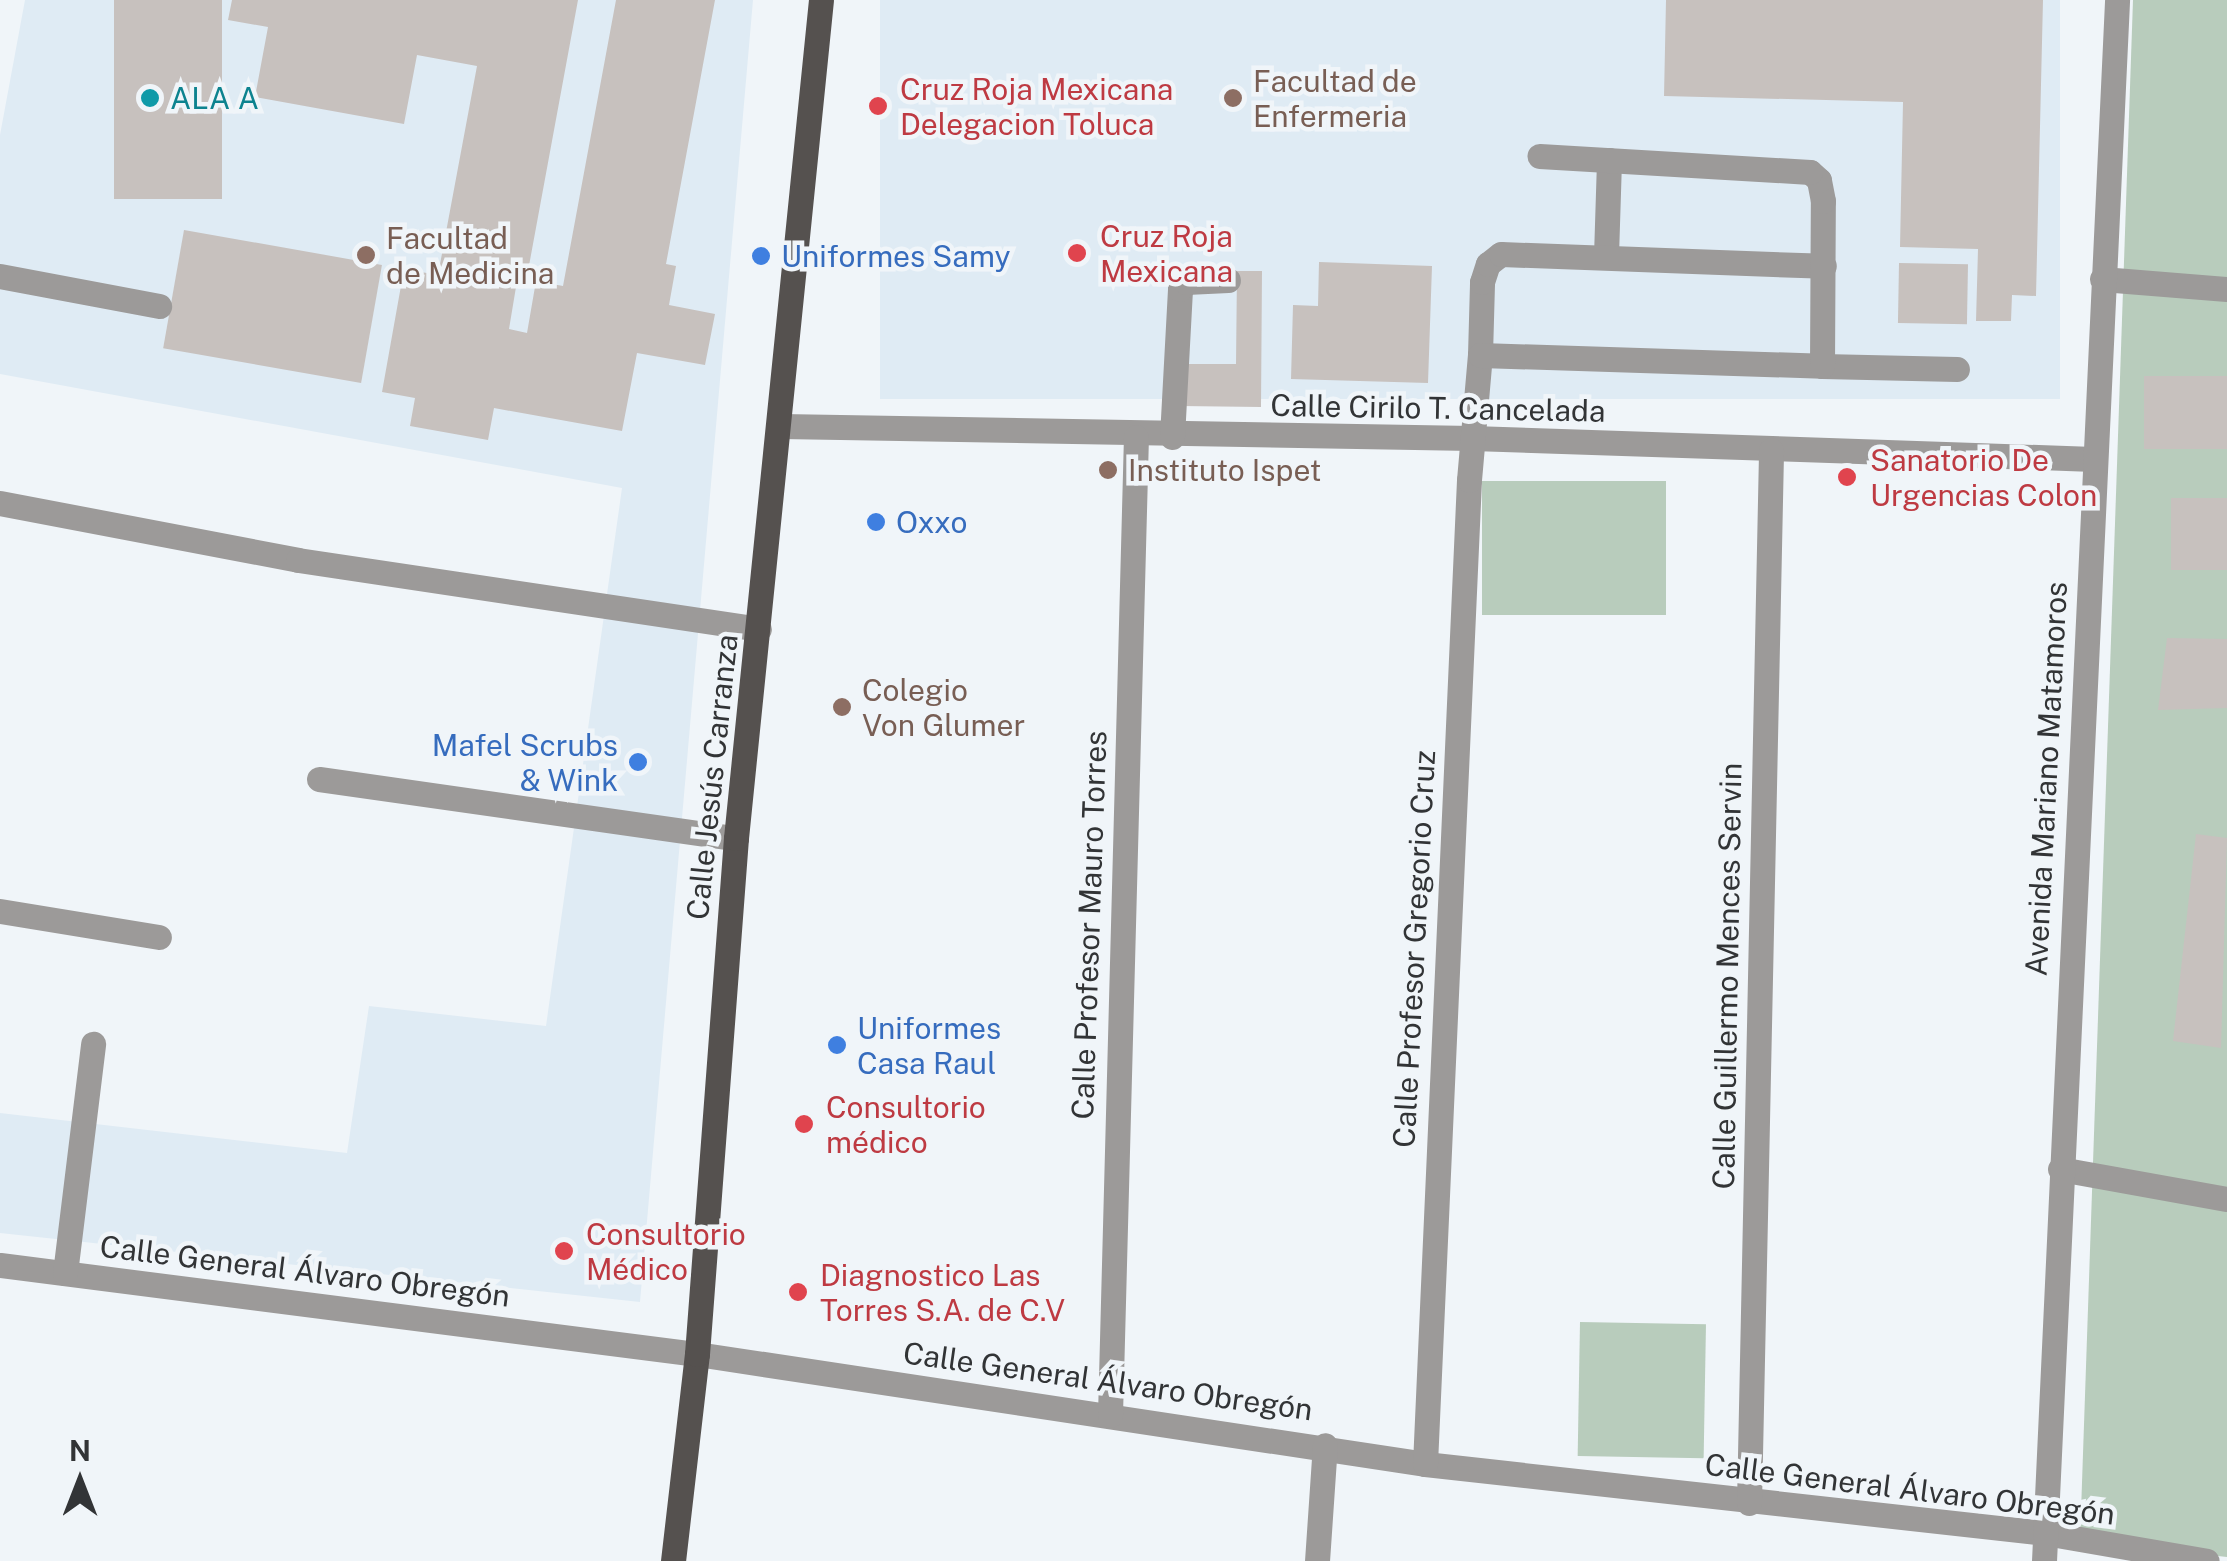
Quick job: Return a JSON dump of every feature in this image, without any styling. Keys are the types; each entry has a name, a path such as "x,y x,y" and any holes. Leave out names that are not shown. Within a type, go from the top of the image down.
{"main road":[{"name":"Calle Jesús Carranza","path":"673,1561 696,1354 736,838 781,426 820,0"}],"street":[{"name":"Avenida Mariano Matamoros","path":"2044,1561 2117,0"},
{"path":"1539,156 1810,172 1820,180 1823,201 1822,366"},
{"path":"1609,160 1606,256 1824,266"},
{"name":"Calle Profesor Gregorio Cruz","path":"1426,1464 1472,438 1488,264 1520,251 1606,256"},
{"path":"0,276 159,306"},
{"path":"2102,279 2227,289"},
{"path":"1172,436 1180,289 1186,282 1228,280"},
{"path":"1480,354 1956,369"},
{"name":"Calle Cirilo T. Cancelada","path":"781,426 1136,436 1472,438 2094,459"},
{"name":"Calle Profesor Mauro Torres","path":"1110,1415 1136,436"},
{"name":"Calle Guillermo Mences Servin","path":"1749,1502 1770,450"},
{"path":"0,503 298,560 759,629"},
{"path":"319,779 736,838"},
{"path":"0,911 159,937"},
{"path":"65,1273 92,1044"},
{"path":"2060,1169 2227,1198"},
{"name":"Calle General Álvaro Obregón","path":"0,1264 696,1354 1325,1445 1426,1464 2046,1533 2207,1561"},
{"path":"1317,1561 1325,1445"}],"shaded area":[{"name":"Facultad de Medicina","path":"25,0 753,0 640,1302 0,1233 0,1113 347,1153 369,1006 546,1026 622,488 0,374 0,135"},
{"path":"880,0 2060,0 2060,399 880,399"}],"green space":[{"path":"2133,0 2227,0 2227,1557 2080,1541"},
{"path":"1482,481 1666,481 1666,615 1482,615"},
{"path":"1580,1322 1706,1324 1704,1458 1578,1456"}],"building":[{"name":"ALA A","path":"114,0 222,0 222,199 114,199"},
{"path":"232,0 578,0 526,282 517,281 509,329 527,333 536,281 563,286 616,0 715,0 666,264 676,266 669,305 715,314 705,365 637,353 622,431 494,408 488,440 410,426 415,398 382,392 404,269 438,275 477,66 417,55 404,124 255,97 268,27 228,20"},
{"path":"1666,0 2043,0 2036,296 2012,295 2011,321 1976,321 1978,249 1900,247 1903,102 1664,96"},
{"path":"184,230 382,265 361,383 163,348"},
{"path":"1319,262 1432,266 1428,383 1291,379 1293,305 1318,306"},
{"path":"1899,263 1968,264 1967,324 1898,323"},
{"path":"1237,271 1262,271 1261,407 1180,406 1180,364 1236,364"},
{"path":"2144,376 2227,376 2227,449 2144,449"},
{"path":"2171,498 2227,498 2227,570 2171,570"},
{"path":"2167,638 2227,639 2227,708 2158,710"},
{"path":"2196,834 2227,838 2221,1048 2173,1041"}],"place":[{"name":"ALA A","path":"150,98"},
{"name":"Facultad de Enfermeria","path":"1233,98"},
{"name":"Cruz Roja Mexicana Delegacion Toluca","path":"878,106"},
{"name":"Cruz Roja Mexicana","path":"1077,253"},
{"name":"Facultad de Medicina","path":"366,255"},
{"name":"Uniformes Samy","path":"761,256"},
{"name":"Instituto Ispet","path":"1108,470"},
{"name":"Sanatorio De Urgencias Colon","path":"1847,477"},
{"name":"Oxxo","path":"876,522"},
{"name":"Colegio Von Glumer","path":"842,707"},
{"name":"Mafel Scrubs & Wink","path":"638,762"},
{"name":"Uniformes Casa Raul","path":"837,1045"},
{"name":"Consultorio médico","path":"804,1124"},
{"name":"Consultorio Médico","path":"564,1251"},
{"name":"Diagnostico Las Torres S.A. de C.V","path":"798,1292"}]}
